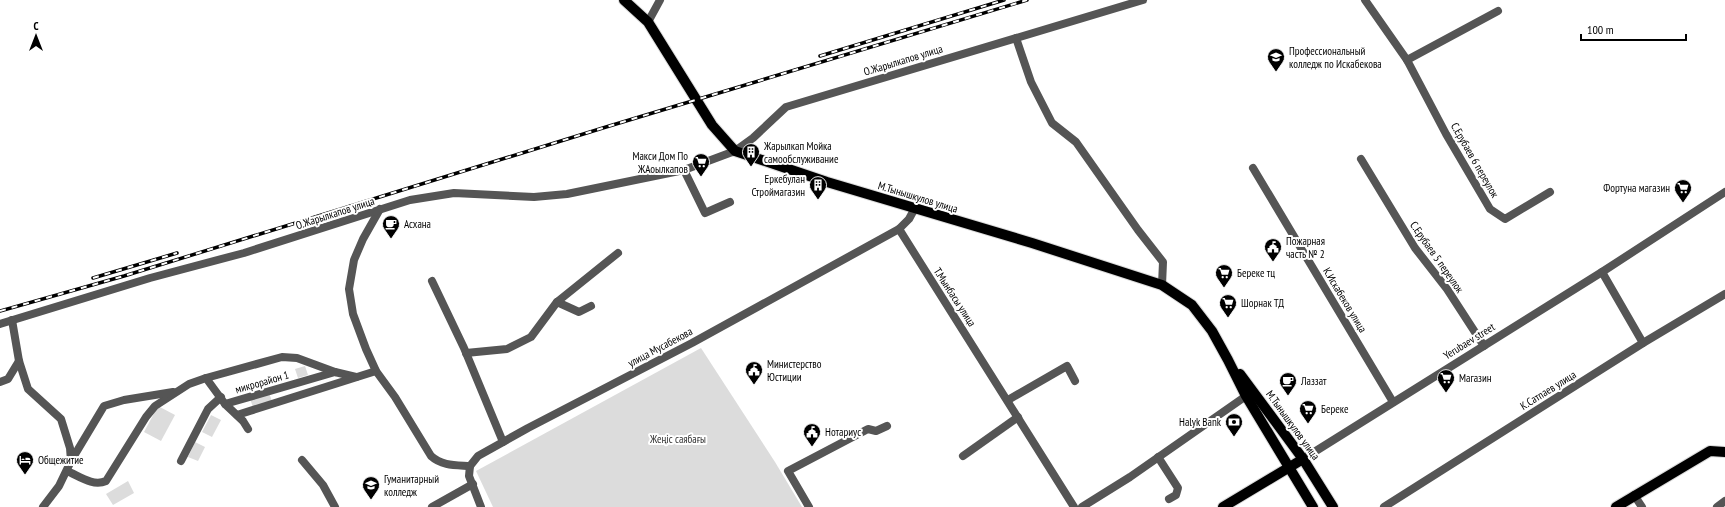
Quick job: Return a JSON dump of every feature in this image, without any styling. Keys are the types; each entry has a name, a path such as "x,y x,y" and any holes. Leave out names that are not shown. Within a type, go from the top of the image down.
{"main road":[{"name":"М.Тынышкулов улица","path":"624,0 648,22 712,125 735,151 827,182 1032,243 1162,285 1192,305 1212,331 1246,396 1313,507"},
{"name":"М.Тынышкулов улица","path":"1228,360 1262,402 1303,458 1332,507"},
{"path":"1616,507 1710,451 1725,452"},
{"name":"Yerubaev street","path":"1223,507 1303,458"}],"street":[{"path":"648,22 660,0"},
{"name":"О.Жарылкапов улица","path":"0,324 150,278 244,253 410,200 454,193 534,197 567,194 684,170 735,151 753,138 786,107 1143,0"},
{"name":"С.Ерубаев 6 переулок","path":"1365,0 1407,60 1446,134 1490,209 1505,219 1550,192"},
{"path":"1407,60 1498,11"},
{"path":"1016,38 1031,82 1052,124 1076,142 1162,262 1162,285"},
{"name":"С.Ерубаев 5 переулок","path":"1361,159 1415,248 1447,289 1484,346"},
{"name":"К.Искабеков улица","path":"1252,168 1393,402"},
{"path":"684,170 704,213 730,202"},
{"name":"Yerubaev street","path":"1303,458 1602,272 1725,192"},
{"path":"899,229 909,219 915,208"},
{"path":"380,209 363,239 354,260 349,289 354,314 366,349 376,371 395,397 431,456 438,462 470,466 469,476 482,507"},
{"name":"Т.Мынбасы улица","path":"899,229 1074,507"},
{"name":"улица Мусабекова","path":"470,466 478,456 503,442 692,343 899,229"},
{"path":"466,353 507,349 531,337 557,302 618,253"},
{"path":"1602,272 1643,343"},
{"path":"432,281 466,353 503,442"},
{"name":"К.Сатпаев улица","path":"1384,507 1643,343 1725,294"},
{"path":"557,302 579,312 591,306"},
{"path":"12,320 19,361 28,390 61,419 70,448 71,461"},
{"path":"67,471 95,484 100,484 106,481 146,417 155,406 189,384 282,357 297,358 335,372"},
{"path":"0,382 8,378 19,361"},
{"path":"1008,400 1067,366 1075,381"},
{"path":"237,415 376,371"},
{"name":"микрорайон 1","path":"206,378 223,400 335,372 357,377"},
{"path":"43,507 59,486 71,461 104,406 124,400 178,391"},
{"path":"1082,507 1130,477 1246,396"},
{"path":"182,461 208,409 223,400 248,429"},
{"path":"963,456 1018,417"},
{"path":"810,507 788,471 868,429 876,431 887,426"},
{"path":"1158,457 1178,488 1176,495 1169,499"},
{"path":"302,460 323,485 335,507"},
{"path":"432,507 473,484"},
{"path":"1634,496 1642,507"},
{"path":"1718,507 1725,502"}],"green space":[{"name":"Жеңіс саябағы","path":"701,348 775,462 802,507 493,507 476,471"},
{"path":"305,366 308,375 298,378 295,369"},
{"path":"269,393 272,401 253,407 250,399"},
{"path":"158,406 175,415 161,441 144,432"},
{"path":"211,415 221,420 212,437 202,432"},
{"path":"195,442 205,447 198,461 188,457"},
{"path":"128,481 134,493 113,505 106,494"}],"railway":[{"path":"820,56 1004,0"},
{"path":"0,311 124,276 606,127 1027,0"},
{"path":"93,278 177,253"}],"place":[{"name":"Профессиональный колледж по Искабекова","path":"1276,72"},
{"name":"Жарылкап Мойка самообслуживание","path":"751,167"},
{"name":"Макси Дом По ЖАоылкапов","path":"701,177"},
{"name":"Еркебулан Строймагазин","path":"818,200"},
{"name":"Фортуна магазин","path":"1683,203"},
{"name":"Асхана","path":"391,239"},
{"name":"Пожарная часть № 2","path":"1273,262"},
{"name":"Береке тц","path":"1224,288"},
{"name":"Шорнак ТД","path":"1228,318"},
{"name":"Министерство Юстиции","path":"754,385"},
{"name":"Магазин","path":"1446,393"},
{"name":"Лаззат","path":"1288,396"},
{"name":"Береке","path":"1308,424"},
{"name":"Halyk Bank","path":"1234,437"},
{"name":"Нотариус","path":"812,447"},
{"name":"Общежитие","path":"25,475"},
{"name":"Гуманитарный колледж","path":"371,500"}]}
